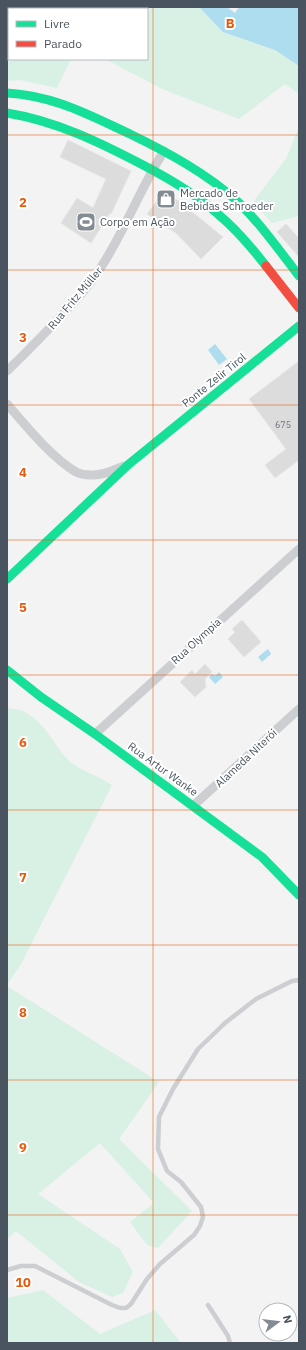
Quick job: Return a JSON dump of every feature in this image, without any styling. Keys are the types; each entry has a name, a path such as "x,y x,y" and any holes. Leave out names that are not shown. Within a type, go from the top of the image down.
{"main road":[{"path":"7,94 24,94 54,100 86,113 164,151 196,171 241,236 299,308"},
{"path":"7,113 52,123 77,132 152,169 213,195 250,214 299,276"},
{"name":"Ponte Zelir Tirol","path":"7,579 129,464 147,451 299,326"},
{"name":"Rua Artur Wanke","path":"7,670 41,697 95,734 262,858 299,895"}],"street":[{"name":"Rua Fritz Müller","path":"7,371 62,315 103,265 119,237 152,169 164,151"},
{"path":"7,404 62,462 78,473 92,476 104,474 129,464"},
{"name":"Rua Olympia","path":"95,734 299,549"},
{"name":"Alameda Niterói","path":"193,806 299,709"}],"lane":[{"path":"7,1270 21,1266 35,1266 112,1305 120,1308 126,1308 131,1304 147,1279 160,1264 194,1235 200,1226 203,1217 201,1207 181,1182 167,1171 158,1148 159,1116 173,1089 198,1049 225,1023 256,999 299,980"},
{"path":"208,1304 228,1336 230,1343"}],"green space":[{"path":"7,7 199,7 223,32 275,50 299,66 299,94 285,84 239,119 162,89 107,60 148,60 148,8 8,8 8,60 71,60 57,88 20,80 7,81"},
{"path":"299,126 299,216 272,223 253,202 287,157"},
{"path":"7,708 21,710 33,717 46,730 61,752 73,764 112,785 21,964 7,985"},
{"path":"7,986 159,1082 119,1139 192,1211 158,1248 147,1245 130,1222 154,1203 100,1143 38,1194 120,1249 133,1272 123,1293 112,1297 79,1282 16,1231 7,1239"},
{"path":"43,1290 100,1334 155,1310 181,1343 7,1343 7,1298"}],"water":[{"path":"199,7 227,7 235,13 239,7 299,7 299,66 275,50 223,32"},
{"path":"215,344 227,359 219,365 208,350"},
{"path":"268,649 271,654 262,662 258,657"},
{"path":"219,672 223,677 215,684 209,677 212,674 215,676"}],"building":[{"path":"68,140 131,171 111,214 110,213 91,243 61,223 77,198 93,208 106,179 60,157"},
{"path":"165,190 223,237 201,259 176,233 147,214"},
{"path":"286,224 299,238 299,257 277,232"},
{"path":"299,361 299,460 275,478 265,465 286,449 249,399"},
{"path":"242,620 261,642 244,657 228,639 235,632 232,629"},
{"path":"205,664 212,672 205,679 206,687 195,697 180,682 192,670 195,674"}],"traffic: fast":[{"path":"7,93 40,98 70,107 158,148 199,172 225,191 246,210 262,228 299,276"},
{"path":"7,113 43,121 77,133 127,156 173,181 201,200 226,221 244,239 266,266"},
{"path":"7,579 129,464 299,326"},
{"path":"7,670 41,697 95,734 262,857 299,895"}],"traffic: jam":[{"path":"266,266 299,308"}],"place":[{"name":"Mercado de Bebidas Schroeder","path":"166,199"},
{"name":"Corpo em Ação","path":"86,222"}]}
